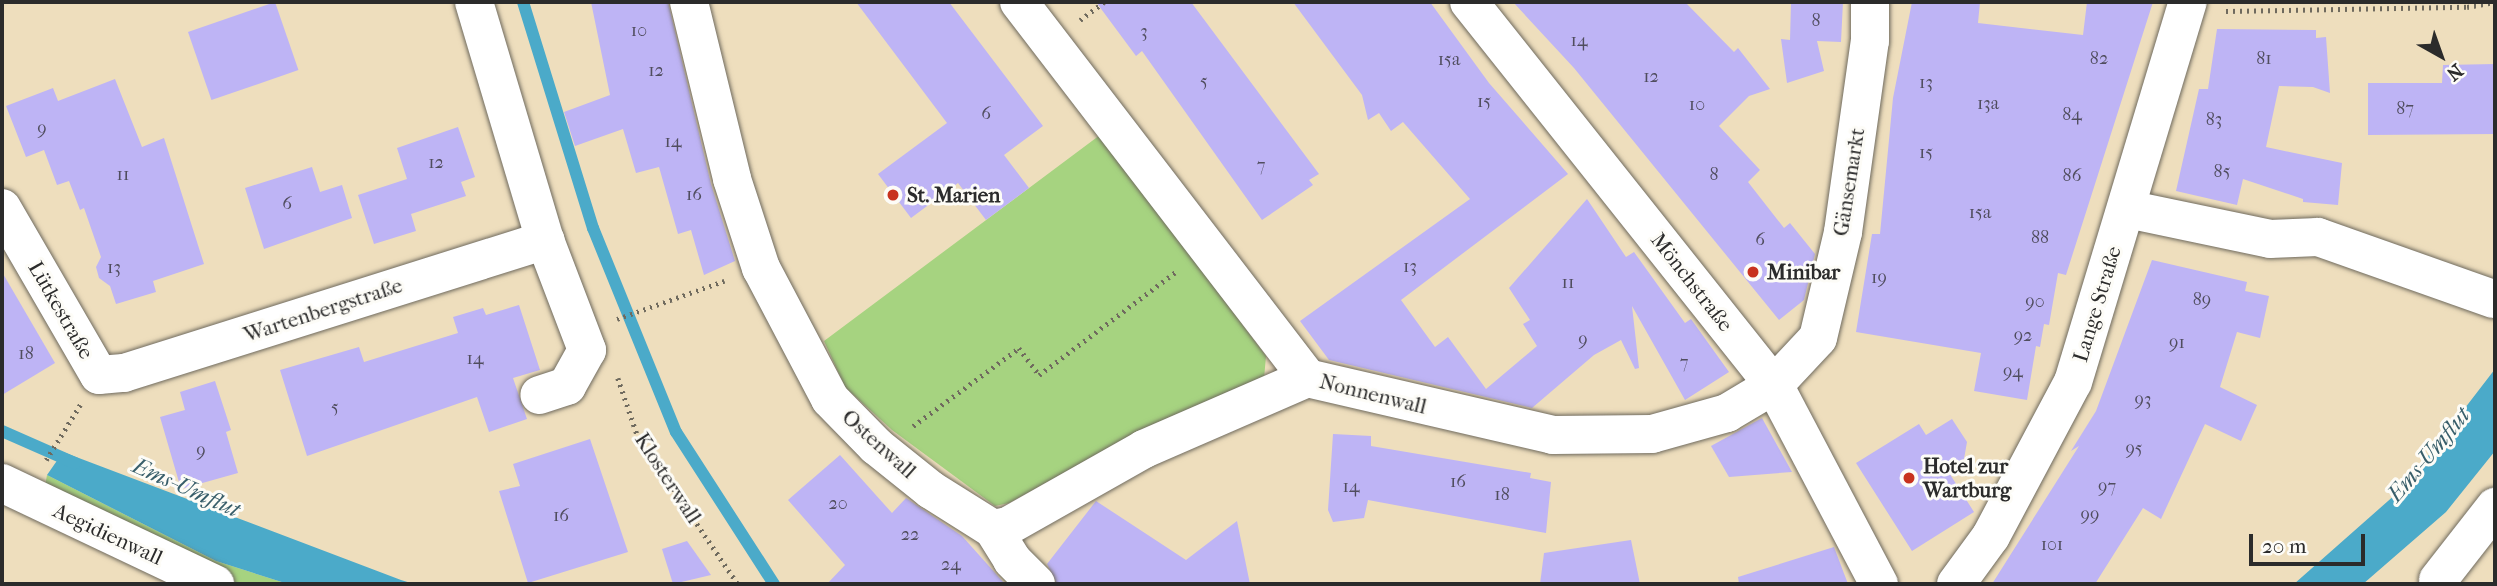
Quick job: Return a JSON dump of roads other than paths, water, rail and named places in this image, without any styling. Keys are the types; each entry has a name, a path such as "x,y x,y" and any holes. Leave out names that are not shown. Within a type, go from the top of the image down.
{"street":[{"path":"474,2 545,240 587,350 567,386 539,395"},
{"name":"Ostenwall","path":"689,2 732,179 761,268 830,399 882,450 931,489 993,529"},
{"name":"Nonnenwall","path":"1019,2 1307,378 1553,435 1652,434 1727,413 1774,386"},
{"name":"Mönchstraße","path":"1469,2 1774,386 1879,584"},
{"name":"Gänsemarkt","path":"1774,386 1818,338 1843,232 1870,41 1870,2"},
{"name":"Lange Straße","path":"1956,584 1991,536 2073,382 2188,2"},
{"name":"Lütkestraße","path":"2,208 99,375"},
{"path":"2127,209 2270,239 2318,237 2493,299"},
{"name":"Wartenbergstraße","path":"99,375 124,373 545,240"},
{"path":"1036,584 1012,560 993,529 1008,526 1144,449 1307,378"},
{"name":"Aegidienwall","path":"2,484 215,584"},
{"path":"2438,580 2495,507"}],"water":[{"path":"2495,369 2495,451 2446,512 2363,584 2294,584 2405,486"},
{"path":"63,452 414,584 288,584 216,561 47,475"}],"waterway":[{"path":"523,2 593,228 676,432 774,584"},
{"name":"Ems-Umflut","path":"2,431 75,463"}],"place":[{"name":"St. Marien","path":"893,195"},
{"name":"Minibar","path":"1753,272"},
{"name":"Hotel zur Wartburg","path":"1909,478"}]}
